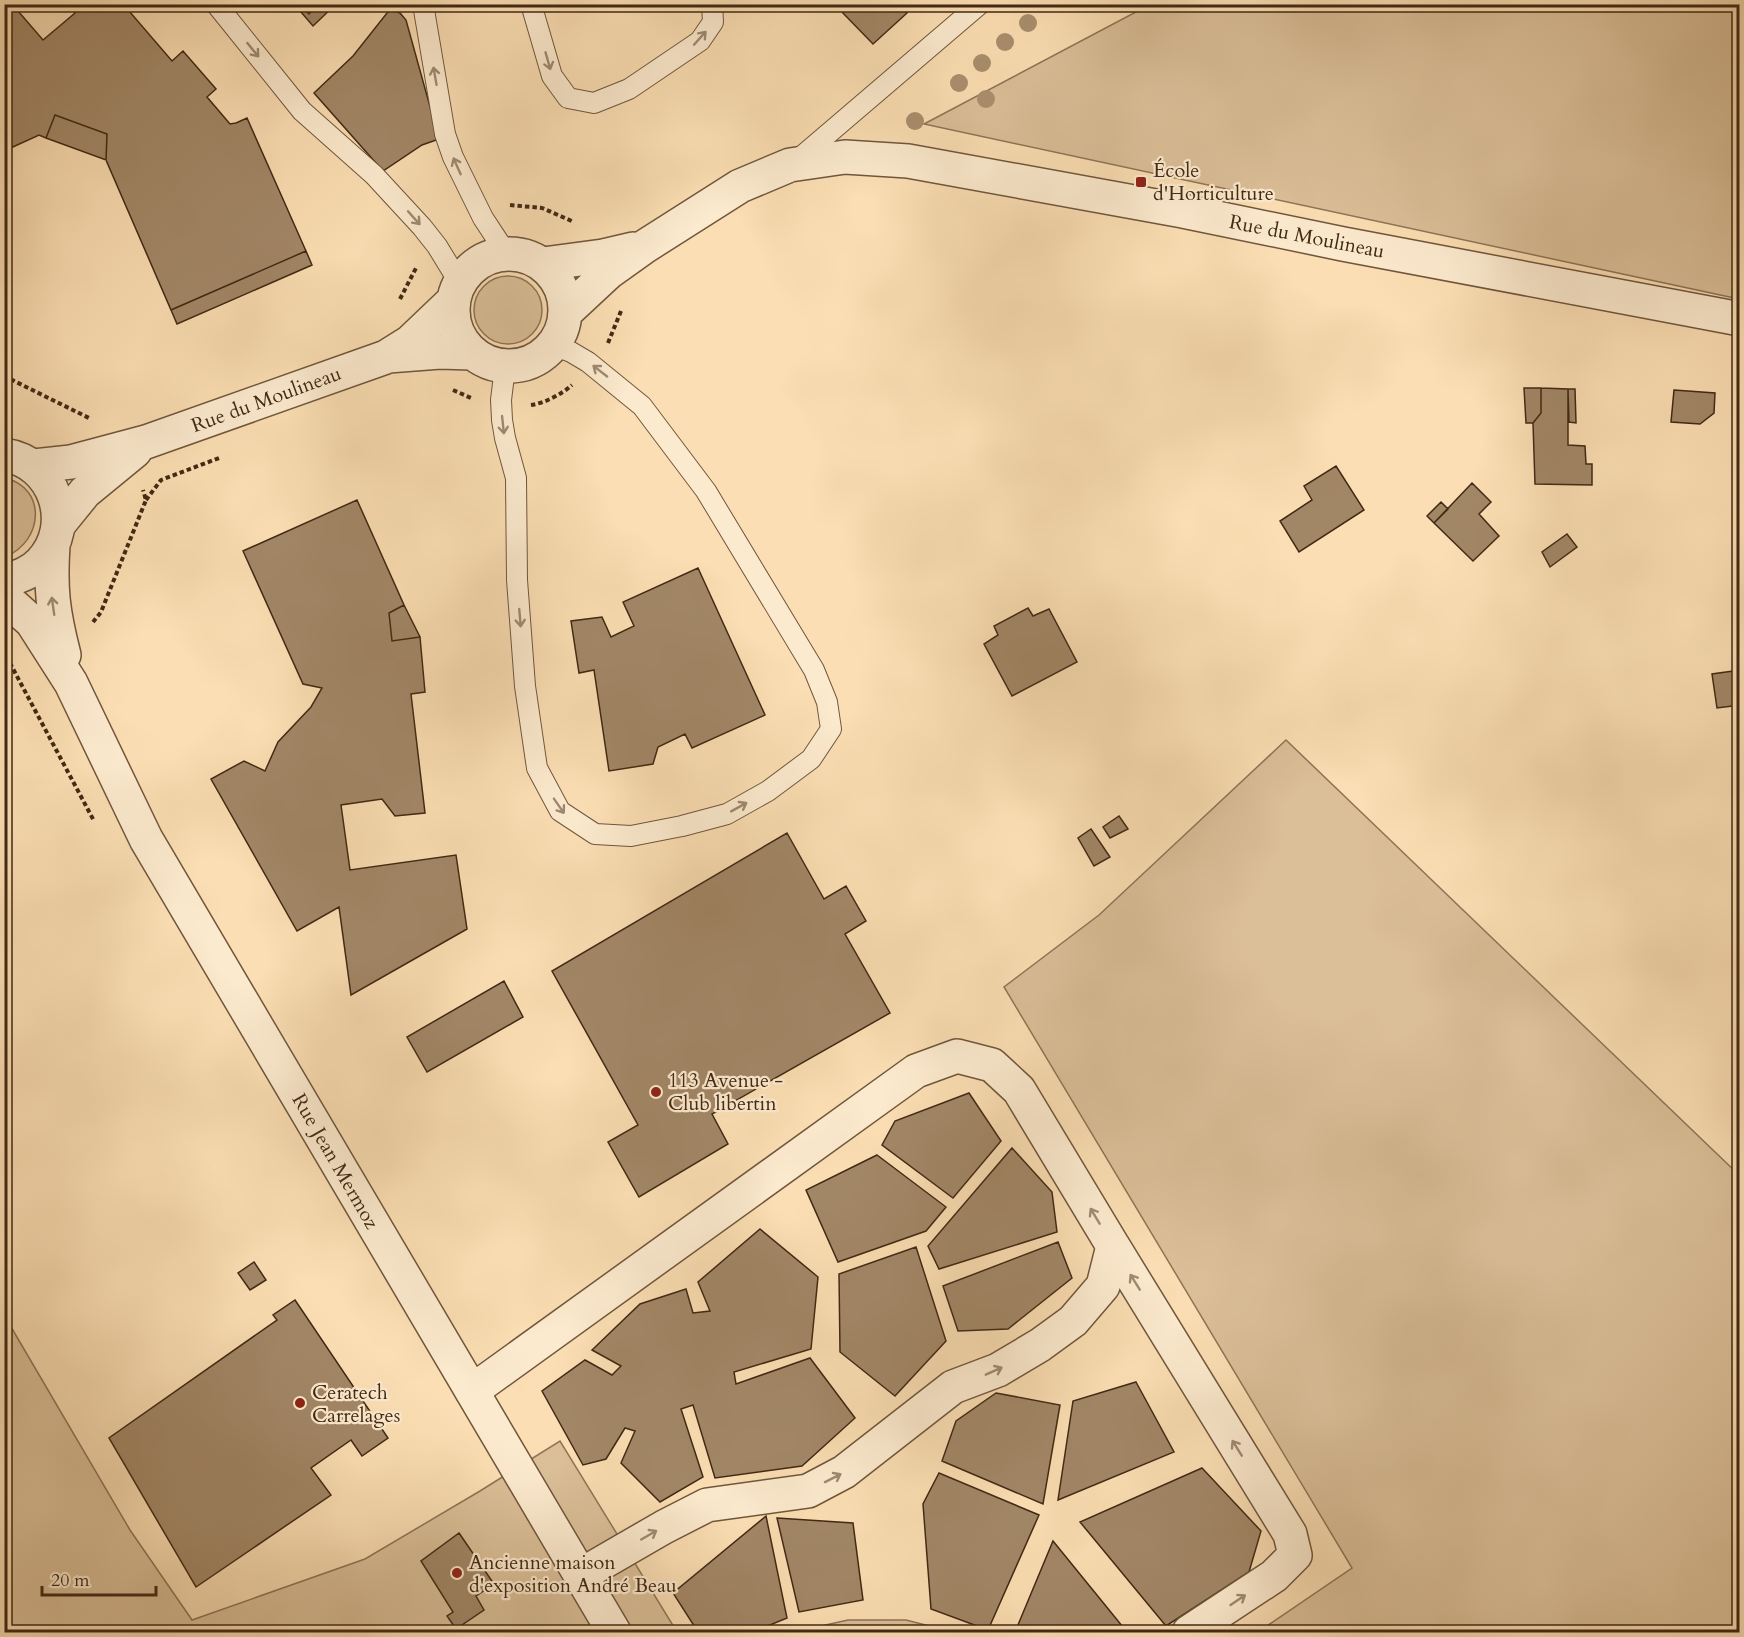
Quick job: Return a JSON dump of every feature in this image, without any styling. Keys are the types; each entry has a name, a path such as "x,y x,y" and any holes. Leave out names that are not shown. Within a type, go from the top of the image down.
{"street":[{"name":"Rue du Moulineau","path":"566,312 609,272 740,186 790,165 845,157 908,161 1183,211 1354,246 1740,319"},
{"name":"Rue du Moulineau","path":"543,264 603,256 644,247"},
{"path":"506,254 525,256 543,264 555,277 563,294 566,312 562,330 553,345 540,358 523,365 505,367 487,363 471,352 459,338 453,320 456,292 472,268 488,258 506,254"},
{"name":"Rue du Moulineau","path":"15,456 71,462 146,442 386,357 410,342 456,292"},
{"name":"Rue du Moulineau","path":"386,357 440,351 471,352"},
{"name":"Rue du Moulineau","path":"4,581 23,576 41,563 56,534 85,492 146,442"},
{"name":"Rue Jean Mermoz","path":"15,456 49,483 57,502 56,534 50,580 52,604 71,683"},
{"name":"Rue Jean Mermoz","path":"4,597 32,622 71,683 146,838 614,1632"},
{"path":"472,1391 916,1071 957,1056 992,1065 1019,1090 1290,1534 1295,1555 1274,1576 1189,1632"},
{"path":"581,1575 707,1505 808,1491 844,1472 953,1387 998,1370 1040,1345 1073,1321 1103,1286 1113,1246"}],"lane":[{"path":"216,4 302,111 374,175 422,227 442,254 456,292"},
{"path":"423,4 445,134 453,157 479,211 506,254"},
{"path":"531,4 552,76 568,98 594,103 629,89 700,41 713,22 711,4"},
{"path":"790,165 980,4"},
{"path":"505,367 501,400 502,420 516,478 517,580 525,686 537,768 560,812 595,834 632,836 727,814 768,790 811,759 831,729 827,702 814,670 706,491 649,414 592,364 572,352 553,345"}],"path":[{"path":"146,500 161,480 226,455"}],"shaded area":[{"path":"1149,5 1739,5 1739,299 924,124"},
{"path":"508,276 521,278 532,286 540,297 542,310 540,323 532,334 521,342 508,344 495,342 484,334 476,323 474,310 476,297 484,286 495,278"},
{"path":"5,478 19,484 28,492 34,503 35,515 33,528 27,539 18,549 5,557"},
{"path":"1286,740 1739,1175 1739,1632 1258,1632 1352,1568 1004,987 1099,915"},
{"path":"4,1315 130,1530 192,1620 365,1559 560,1441 677,1632 5,1632"},
{"path":"848,1620 906,1620 953,1632 794,1632"}],"building":[{"path":"4,4 12,4 43,40 75,13 71,4 123,4 172,61 183,51 216,89 207,97 230,124 247,118 306,251 171,310 106,160 107,134 55,115 46,138 39,135 4,151"},
{"path":"294,4 300,4 309,14 318,4 336,4 313,26"},
{"path":"300,4 318,4 309,14"},
{"path":"846,4 899,4 907,13 873,44 840,10"},
{"path":"391,10 400,13 406,20 439,139 422,145 383,171 314,93 353,56"},
{"path":"55,115 107,134 106,160 46,138"},
{"path":"306,251 312,265 177,324 171,310"},
{"path":"1524,388 1541,388 1541,413 1533,423 1526,423"},
{"path":"1541,388 1568,389 1568,445 1585,446 1586,464 1592,464 1592,485 1535,484 1533,423 1541,413"},
{"path":"1568,389 1575,389 1576,423 1569,422"},
{"path":"1674,390 1715,393 1714,413 1700,424 1671,422"},
{"path":"1336,466 1364,510 1299,552 1280,521 1312,500 1304,486"},
{"path":"1472,483 1491,502 1479,514 1499,536 1473,561 1434,523"},
{"path":"357,500 404,605 389,613 392,641 420,637 425,692 411,694 425,813 395,816 382,799 341,805 350,870 456,855 467,929 351,995 339,907 297,931 211,779 244,761 265,771 278,742 311,707 322,688 303,684 243,551"},
{"path":"1441,502 1448,509 1434,523 1427,516"},
{"path":"1567,534 1577,547 1550,567 1542,552"},
{"path":"698,568 765,715 692,748 685,734 658,747 653,764 609,771 594,670 579,673 571,621 602,617 611,637 634,626 623,602"},
{"path":"404,605 420,637 392,641 389,613"},
{"path":"1028,608 1033,616 1049,609 1077,662 1012,696 984,644 998,635 994,626"},
{"path":"1740,670 1740,705 1717,708 1712,674"},
{"path":"1119,816 1128,829 1110,838 1103,827"},
{"path":"1091,829 1110,857 1094,866 1078,838"},
{"path":"787,833 824,899 846,886 866,921 845,934 890,1013 712,1114 728,1144 639,1197 608,1142 638,1125 552,971"},
{"path":"504,981 523,1017 427,1072 407,1037"},
{"path":"969,1093 1001,1141 953,1198 882,1145 895,1121"},
{"path":"1012,1148 1052,1192 1057,1232 939,1269 928,1246"},
{"path":"877,1155 946,1207 926,1231 838,1262 806,1190"},
{"path":"760,1229 818,1277 811,1349 734,1372 736,1384 810,1358 855,1418 802,1466 715,1478 693,1405 681,1409 703,1477 660,1502 621,1463 635,1431 625,1428 606,1459 583,1465 542,1391 585,1360 612,1375 621,1366 592,1350 640,1304 686,1289 693,1313 710,1311 698,1282"},
{"path":"1058,1242 1072,1278 1008,1329 958,1331 943,1286"},
{"path":"916,1247 946,1341 895,1396 840,1352 839,1274"},
{"path":"254,1262 266,1280 250,1290 238,1273"},
{"path":"295,1300 388,1438 362,1456 351,1440 311,1468 331,1495 196,1587 109,1438 277,1320 273,1315"},
{"path":"1136,1382 1174,1452 1058,1500 1073,1401"},
{"path":"996,1393 1060,1405 1043,1504 942,1461 956,1421"},
{"path":"1202,1468 1261,1531 1249,1572 1166,1626 1080,1522"},
{"path":"939,1473 1039,1515 988,1630 931,1609 923,1504"},
{"path":"766,1516 787,1618 753,1632 698,1632 673,1593"},
{"path":"777,1518 853,1523 863,1600 799,1612"},
{"name":"Ancienne maison d'exposition André Beau","path":"459,1533 494,1584 476,1596 484,1610 456,1629 447,1616 453,1612 421,1561"},
{"path":"1053,1541 1127,1632 1015,1632"}],"place":[{"name":"École d'Horticulture","path":"1141,182"},
{"name":"113 Avenue - Club libertin","path":"656,1092"},
{"name":"Ceratech Carrelages","path":"300,1403"},
{"name":"Ancienne maison d'exposition André Beau","path":"457,1573"}]}
